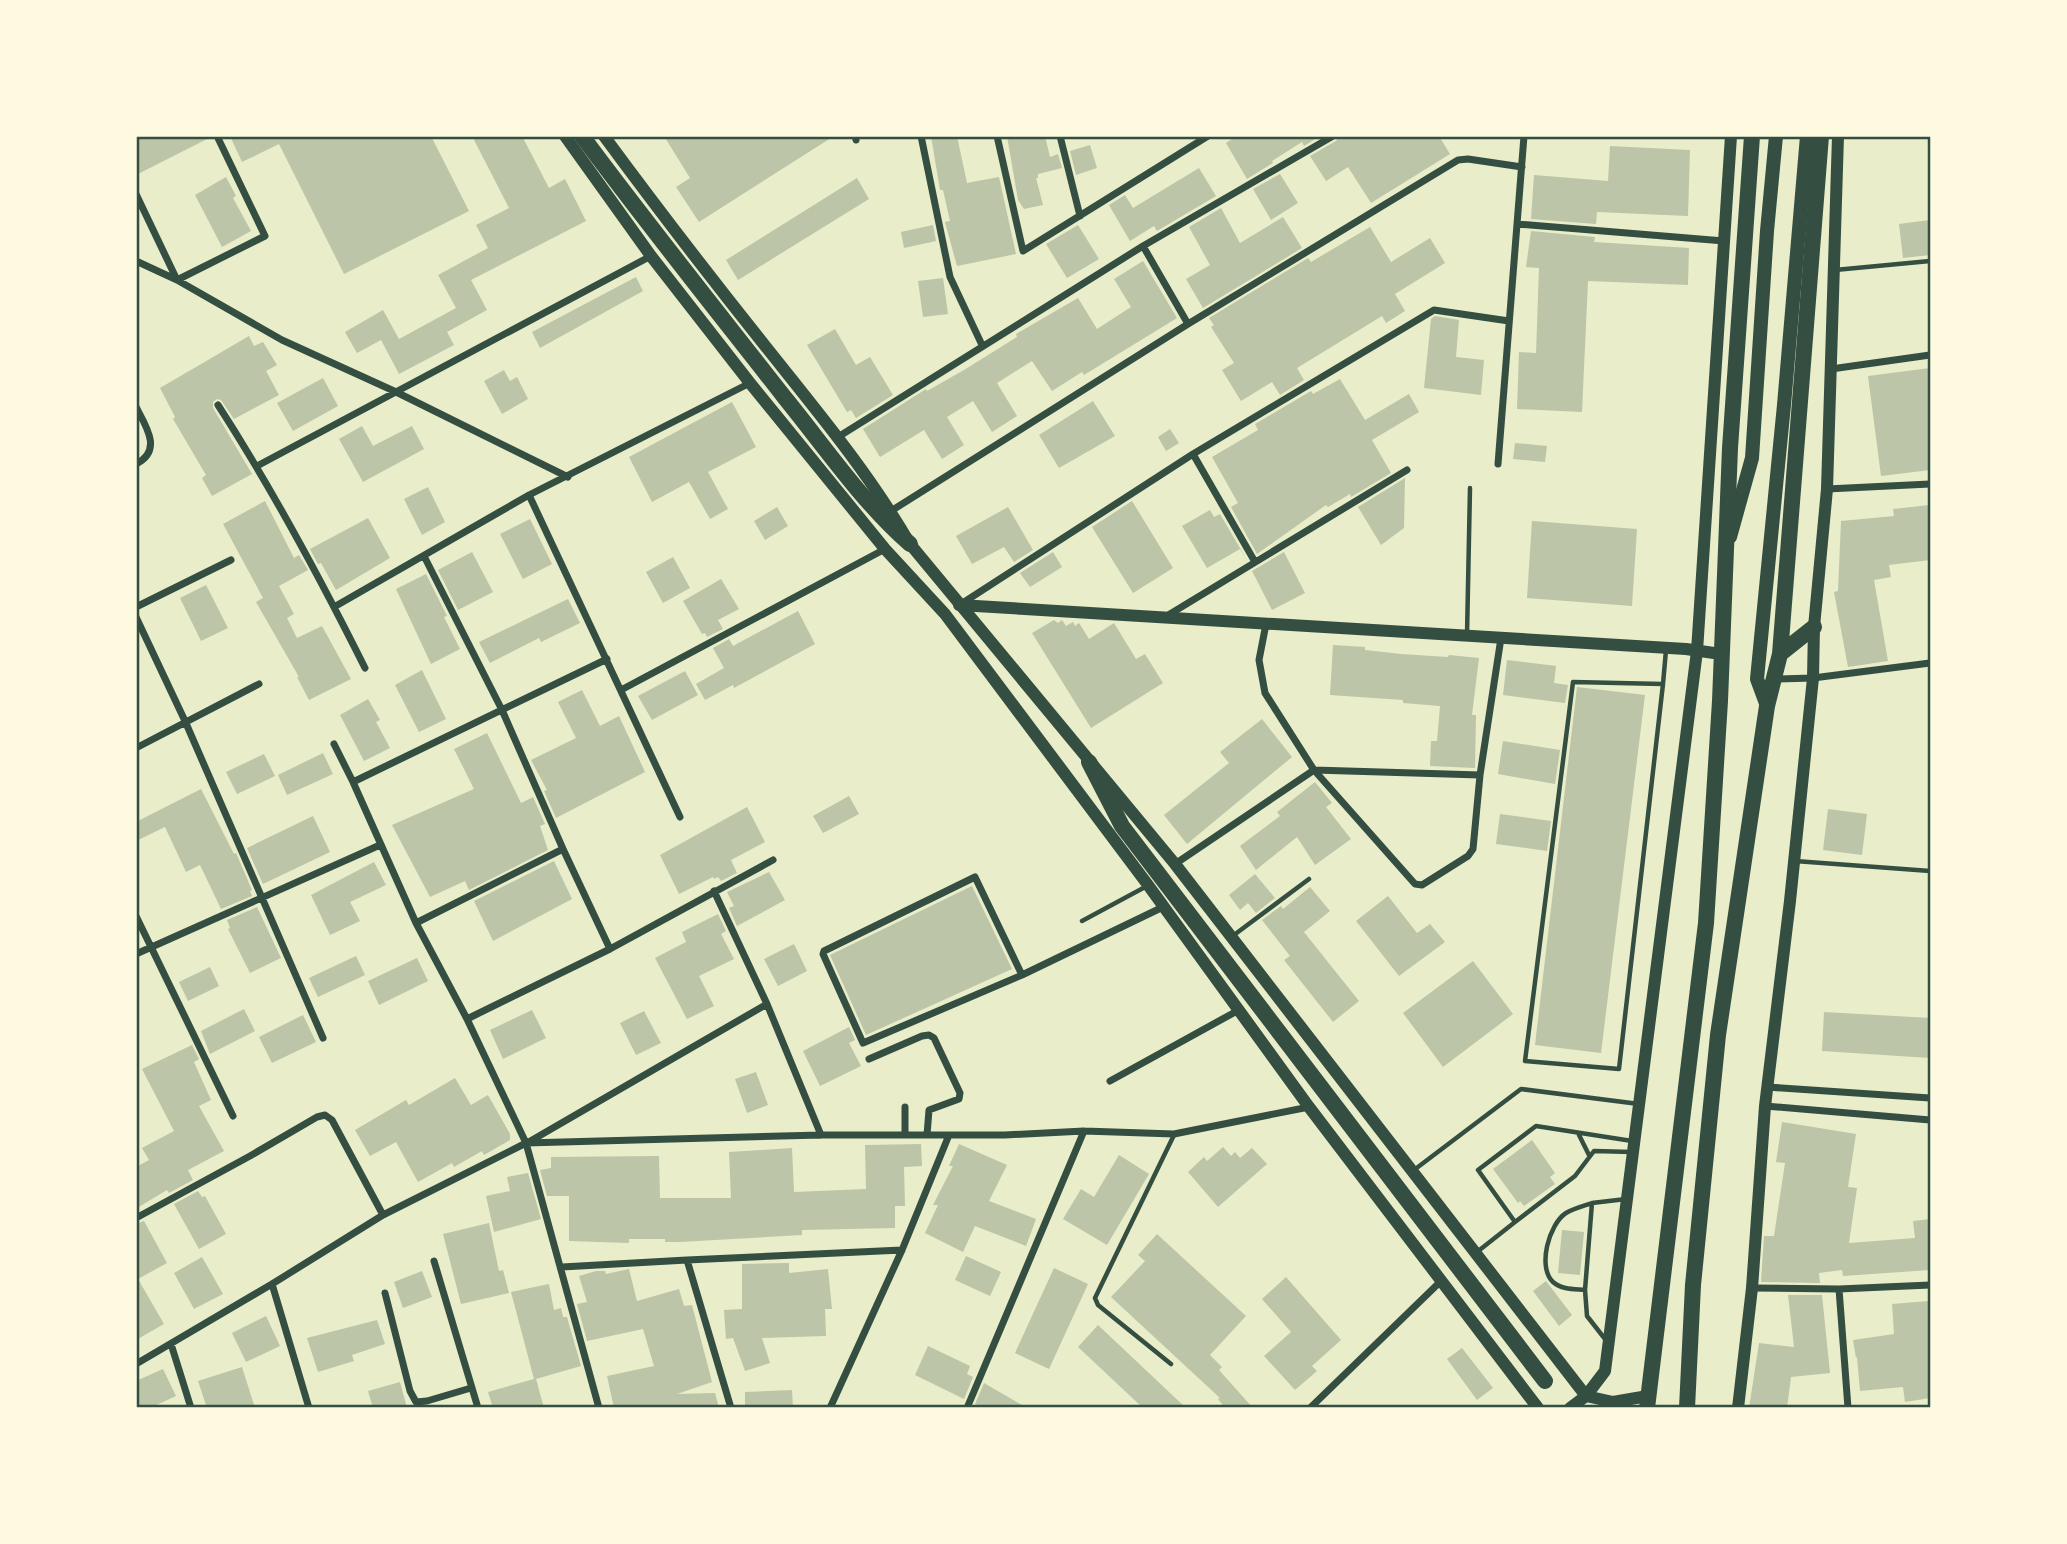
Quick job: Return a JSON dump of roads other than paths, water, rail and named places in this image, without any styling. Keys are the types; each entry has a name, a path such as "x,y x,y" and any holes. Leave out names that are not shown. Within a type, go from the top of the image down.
{"highway":[{"path":"582,136 646,222 886,524 910,544"},
{"path":"1648,1401 1706,923 1728,545 1730,447 1752,136"},
{"path":"1687,1408 1693,1285 1718,1035 1767,706 1780,654 1821,136"},
{"path":"1780,654 1814,627"},
{"path":"1089,762 1122,826 1545,1381"}],"main road":[{"path":"1728,545 1752,458 1776,136"},
{"path":"1767,706 1757,679 1807,136"}],"street":[{"path":"177,280 265,236 217,136"},
{"path":"565,136 651,256 750,383 885,550 945,614 1148,885 1237,1011 1538,1408"},
{"path":"604,136 680,239 838,437 891,511 910,544 1174,864 1586,1396 1613,1402 1648,1401"},
{"path":"920,136 950,277 982,345"},
{"path":"997,136 1023,251 1208,136"},
{"path":"1060,136 1080,216"},
{"path":"838,437 1143,246 1333,136"},
{"path":"1498,464 1524,136"},
{"path":"1570,1408 1586,1396 1605,1371 1697,650 1731,136"},
{"path":"1738,1408 1752,1288 1765,1106 1813,678 1814,627 1827,489 1839,136"},
{"path":"891,511 1188,324 1458,160 1522,167"},
{"path":"136,194 177,280"},
{"path":"1517,224 1724,241"},
{"path":"1143,246 1188,324"},
{"path":"257,466 651,256"},
{"path":"136,261 177,280 282,340 394,391 568,477"},
{"path":"959,605 1193,454 1434,310 1509,321"},
{"path":"1830,369 1930,355"},
{"path":"334,607 529,495 750,383"},
{"path":"218,405 257,466 365,668"},
{"path":"136,407 151,437 152,449 144,460 136,464"},
{"path":"1193,454 1255,562"},
{"path":"1163,618 1407,470"},
{"path":"1827,489 1930,484"},
{"path":"529,495 680,817"},
{"path":"621,690 885,550"},
{"path":"424,556 502,710 610,949"},
{"path":"136,607 231,560"},
{"path":"959,605 1666,648 1721,654"},
{"path":"136,617 185,721 323,1038"},
{"path":"1266,624 1259,660 1265,693 1314,770 1415,884 1422,885 1468,856 1473,849 1480,775 1501,638"},
{"path":"353,782 607,659"},
{"path":"1775,679 1813,678 1930,663"},
{"path":"136,748 259,684"},
{"path":"334,744 416,923 467,1018 526,1143 599,1408"},
{"path":"1174,864 1314,770 1480,775"},
{"path":"136,954 380,845"},
{"path":"416,923 563,849"},
{"path":"467,1018 610,949 773,860"},
{"path":"1022,975 975,877 836,945 823,954 863,1043 1022,975 1163,907"},
{"path":"714,891 767,1004 821,1135"},
{"path":"136,916 233,1116"},
{"path":"136,1364 383,1215 526,1143 767,1004"},
{"path":"1110,1081 1237,1011"},
{"path":"869,1059 922,1036 929,1035 934,1038 960,1093 959,1099 929,1110 928,1135"},
{"path":"1767,1087 1930,1098"},
{"path":"1765,1106 1930,1120"},
{"path":"905,1107 905,1135"},
{"path":"526,1143 1084,1131 1174,1134 1309,1107"},
{"path":"136,1218 317,1116 325,1115 332,1120 383,1215"},
{"path":"967,1408 1084,1131"},
{"path":"831,1408 902,1250 948,1135"},
{"path":"562,1267 902,1250"},
{"path":"687,1260 731,1408"},
{"path":"434,1261 478,1408"},
{"path":"1310,1408 1441,1281"},
{"path":"272,1284 309,1408"},
{"path":"1752,1288 1839,1289 1930,1285"},
{"path":"1839,1289 1847,1408"},
{"path":"385,1293 410,1391 416,1402 471,1388"},
{"path":"171,1344 191,1408"}],"lane":[{"path":"1834,270 1930,261"},
{"path":"1467,636 1470,488"},
{"path":"1662,684 1573,682 1525,1061 1619,1069 1662,684 1666,648"},
{"path":"1794,861 1930,871"},
{"path":"1231,937 1309,879"},
{"path":"1082,921 1148,885"},
{"path":"1413,1171 1521,1089 1639,1104"},
{"path":"1515,1223 1478,1170 1536,1126 1633,1147"},
{"path":"1171,1364 1098,1305 1095,1298 1174,1134"},
{"path":"1578,1134 1589,1155"},
{"path":"1476,1253 1575,1176 1594,1151 1633,1147"},
{"path":"1586,1290 1562,1288 1552,1282 1545,1265 1552,1230 1567,1212 1592,1203 1627,1199"},
{"path":"1592,1203 1586,1290 1587,1315 1608,1343"}]}
